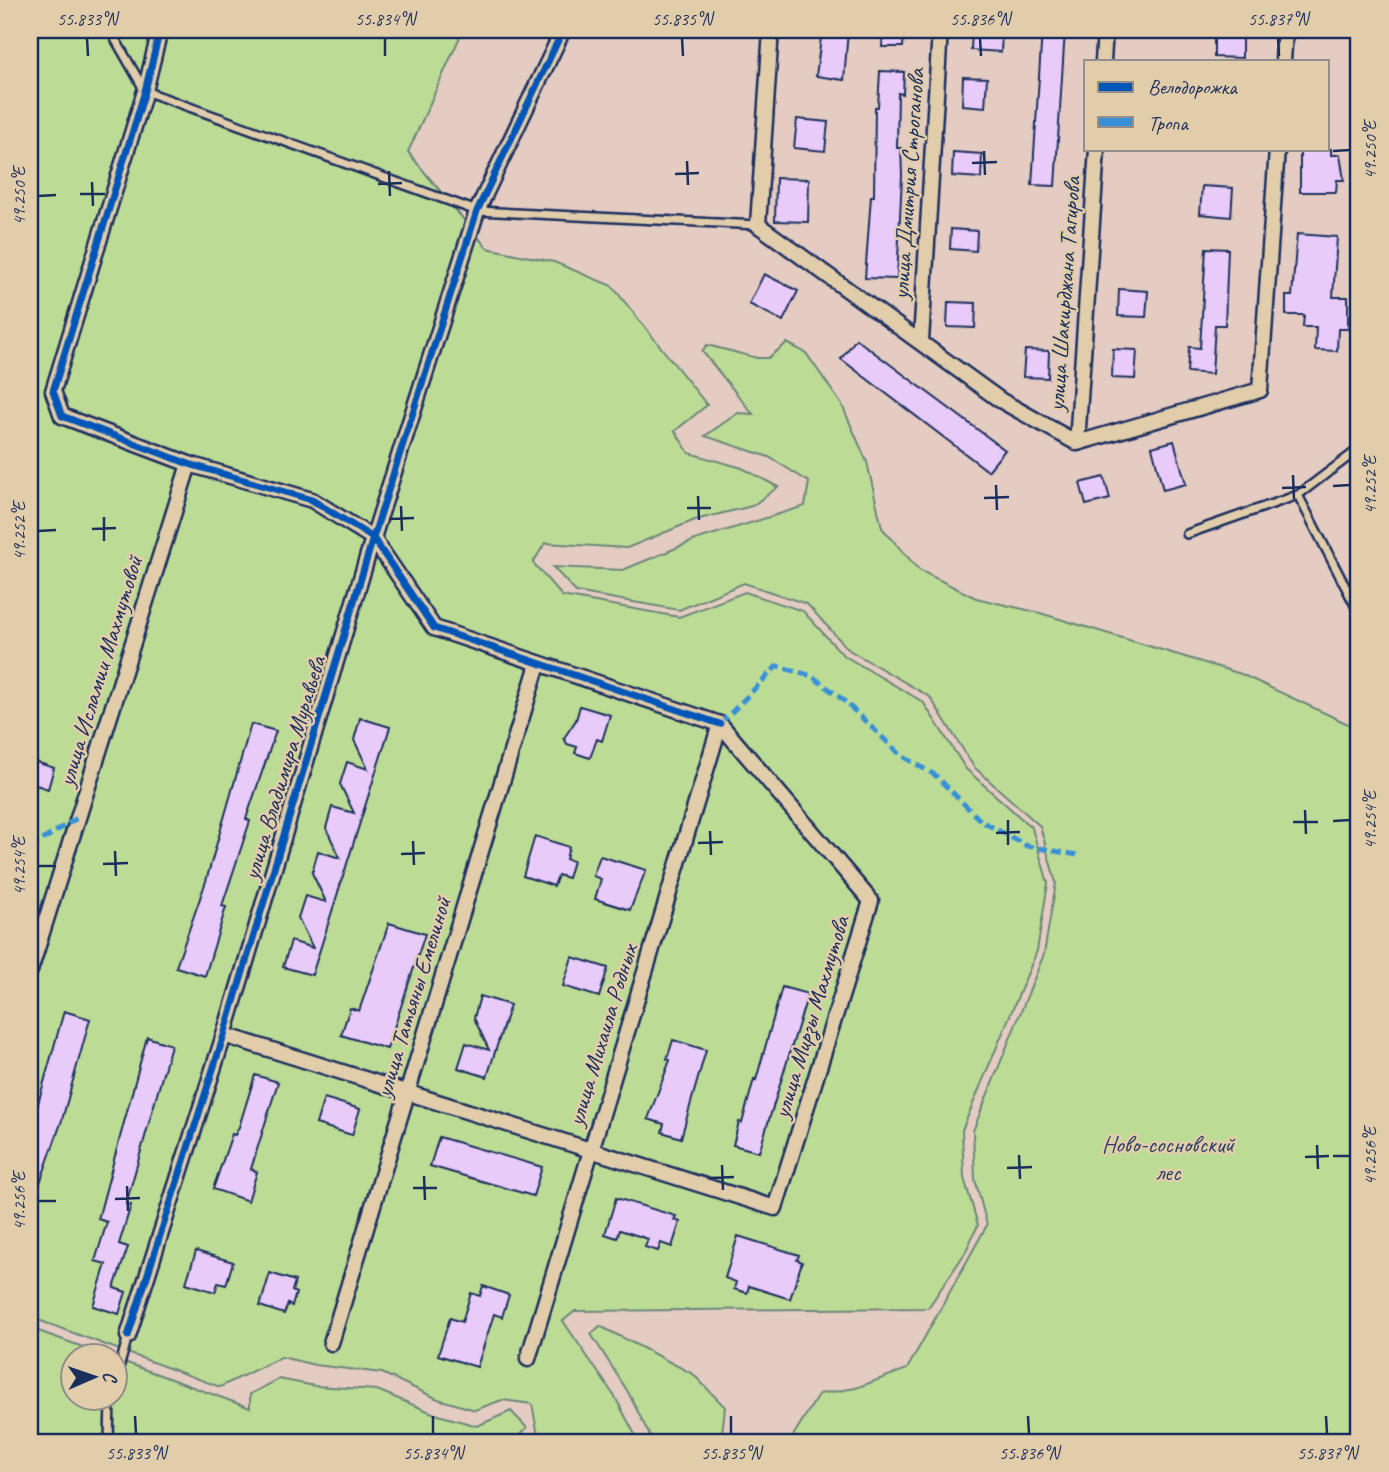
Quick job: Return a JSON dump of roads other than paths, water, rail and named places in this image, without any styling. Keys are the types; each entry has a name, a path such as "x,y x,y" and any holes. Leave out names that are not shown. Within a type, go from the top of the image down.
{"street":[{"path":"160,30 145,91 53,391 62,416 189,464 312,500 373,538 435,628 720,724"},
{"name":"улица Владимира Муравьева","path":"128,1336 224,1035 373,538 477,211 563,30"},
{"path":"771,30 758,225 1000,400 1077,443 1260,390 1277,150"},
{"name":"улица Дмитрия Строганова","path":"921,341 940,30"},
{"path":"1103,60 1105,30"},
{"path":"1283,60 1285,30"},
{"name":"улица Шакирджана Тагирова","path":"1077,443 1097,150"},
{"name":"улица Исламии Махмутовой","path":"30,971 189,464"},
{"name":"улица Татьяны Емелиной","path":"331,1343 538,664"},
{"name":"улица Михаила Родных","path":"528,1359 720,724"},
{"name":"улица Мирзы Махмутова","path":"591,1150 775,1208 871,901 720,724"},
{"path":"224,1035 591,1150"}],"lane":[{"path":"110,30 145,91 477,211 758,225"},
{"path":"1187,534 1298,495 1359,449"},
{"path":"1298,495 1359,613"},
{"path":"126,1342 128,1336"},
{"path":"109,1442 110,1412"}],"park label":[{"name":"Ново-сосновский лес","path":"1168,1158"}]}
